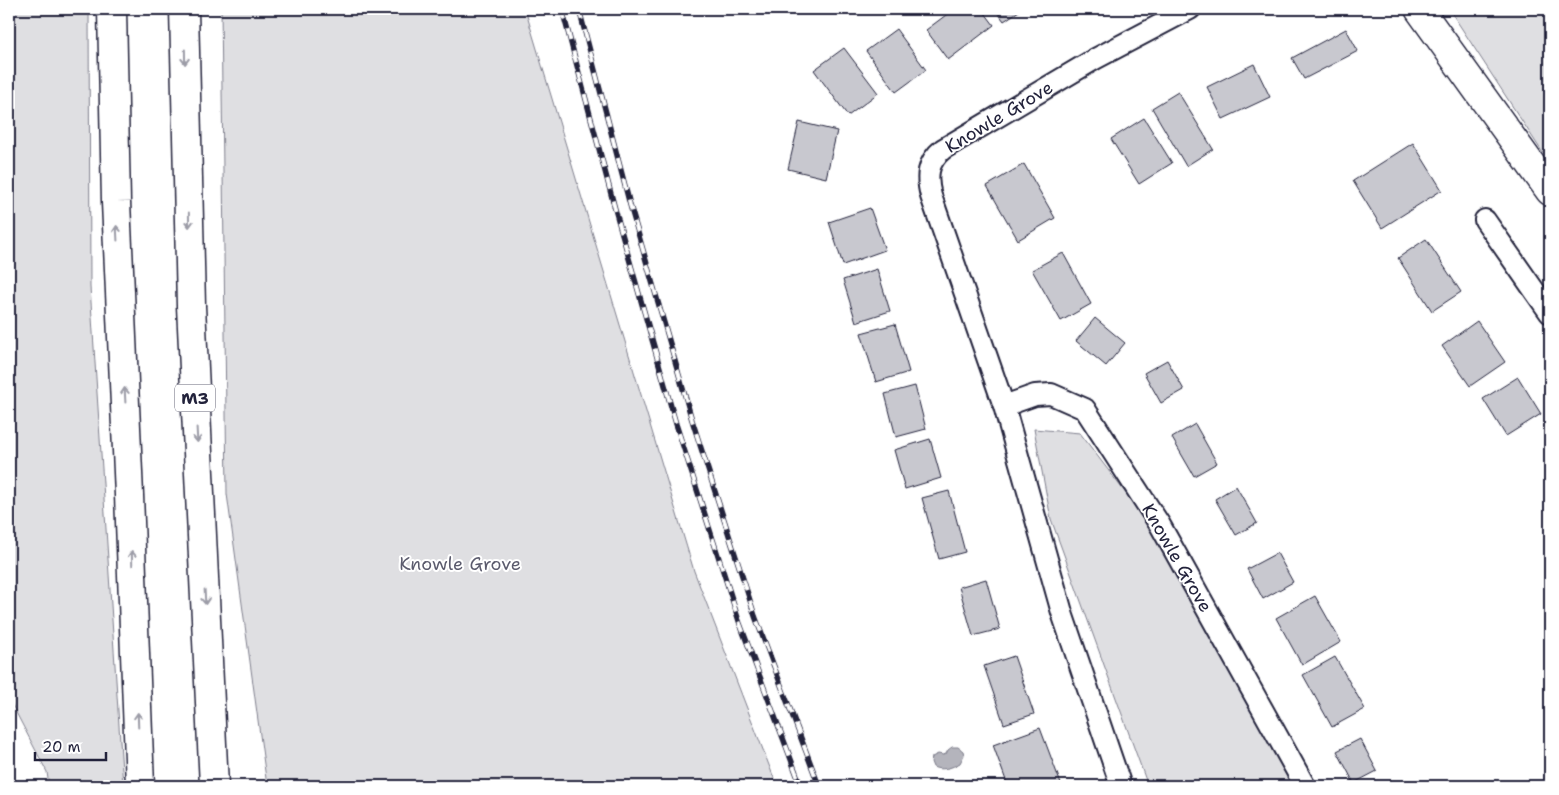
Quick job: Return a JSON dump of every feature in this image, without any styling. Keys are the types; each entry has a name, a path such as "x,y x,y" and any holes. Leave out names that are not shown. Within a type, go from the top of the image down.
{"main road":[{"path":"112,9 116,202 140,786"},
{"name":"M3","path":"184,9 191,306 214,786"},
{"path":"1419,9 1550,191"}],"street":[{"name":"Knowle Grove","path":"1121,786 1063,616 1004,406 927,181 930,166 935,156 943,149 1095,60 1190,9"},
{"path":"1485,220 1550,313"},
{"name":"Knowle Grove","path":"1004,406 1035,395 1051,394 1085,408 1160,525 1305,786"}],"green space":[{"path":"9,9 89,9 90,287 123,786 49,786 47,772 9,699"},
{"name":"Knowle Grove","path":"221,9 525,9 694,571 777,786 267,786 227,494"},
{"path":"1449,9 1550,9 1550,164"},
{"path":"1034,429 1080,433 1156,533 1293,786 1148,786 1051,519"}],"shaded area":[{"path":"952,747 958,747 963,751 964,755 960,763 946,768 939,769 933,767 932,757 938,754 946,754"}],"building":[{"path":"954,9 982,9 994,25 948,60 926,30"},
{"path":"995,9 1022,9 1004,21"},
{"path":"896,29 926,70 896,92 866,51"},
{"path":"1346,29 1358,51 1304,79 1292,58"},
{"path":"844,48 878,93 848,116 814,70"},
{"path":"1254,64 1270,97 1223,119 1207,87"},
{"path":"1178,92 1213,149 1186,166 1152,108"},
{"path":"1144,118 1172,163 1139,184 1111,139"},
{"path":"799,122 837,131 826,178 788,169"},
{"path":"1413,143 1442,190 1382,228 1353,181"},
{"path":"1024,164 1055,218 1018,240 987,186"},
{"path":"870,208 885,250 843,265 829,222"},
{"path":"1426,239 1461,292 1432,311 1398,258"},
{"path":"1063,253 1091,304 1061,321 1032,270"},
{"path":"877,269 890,311 856,322 843,280"},
{"path":"1095,318 1125,343 1106,366 1076,341"},
{"path":"1477,321 1505,362 1470,386 1442,346"},
{"path":"895,324 909,372 876,382 861,333"},
{"path":"1167,360 1184,390 1161,403 1144,373"},
{"path":"1518,377 1541,414 1506,436 1483,399"},
{"path":"915,386 926,429 896,437 885,394"},
{"path":"1195,424 1217,463 1194,476 1172,438"},
{"path":"930,439 941,478 905,489 894,450"},
{"path":"1236,486 1257,523 1236,535 1215,499"},
{"path":"949,491 965,552 939,559 922,498"},
{"path":"1277,553 1293,582 1263,599 1247,569"},
{"path":"986,579 1000,629 973,636 959,587"},
{"path":"1315,596 1341,642 1302,665 1276,618"},
{"path":"1014,656 1034,714 1004,724 984,666"},
{"path":"1335,657 1365,709 1332,727 1303,675"},
{"path":"1040,728 1061,784 1055,786 1008,786 993,745"},
{"path":"1360,739 1377,771 1354,783 1337,751"}],"railway":[{"path":"562,9 615,209 676,424 739,621 801,786"},
{"path":"579,9 630,205 692,420 755,616 819,786"}]}
